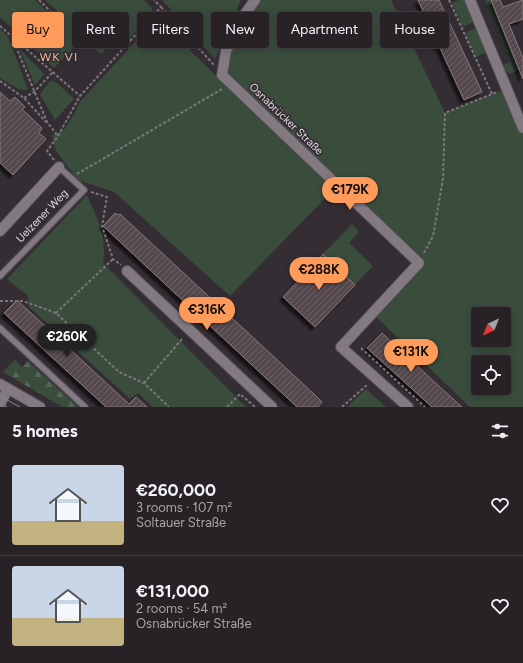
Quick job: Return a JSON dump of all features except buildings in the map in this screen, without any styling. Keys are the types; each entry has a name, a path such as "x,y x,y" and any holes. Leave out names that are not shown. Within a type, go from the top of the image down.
{"street":[{"path":"222,75 226,52 245,14 255,0"},
{"path":"470,0 523,128"},
{"name":"Osnabrücker Straße","path":"222,75 419,263"},
{"name":"Uelzener Weg","path":"0,231 59,167"},
{"path":"408,407 374,378 342,347 419,263"},
{"path":"127,271 272,407"},
{"path":"0,404 4,387 40,407"}],"lane":[{"name":"Uelzener Weg","path":"0,276 84,190 59,167"},
{"path":"0,328 85,407"}],"path":[{"path":"39,0 51,12"},
{"path":"154,0 222,75"},
{"path":"449,0 492,94"},
{"path":"59,167 47,151 58,136 80,96 161,7"},
{"path":"0,26 12,37"},
{"path":"16,48 47,122"},
{"path":"25,48 80,96"},
{"path":"24,98 34,92 53,72"},
{"path":"0,81 24,98 58,136"},
{"path":"70,178 231,83"},
{"path":"419,263 433,236 442,186 445,113 507,88"},
{"path":"56,313 113,259 102,226 107,197 84,190"},
{"path":"0,301 23,301 56,313 119,372 144,383 169,407"},
{"path":"144,383 190,330"},
{"path":"362,348 425,407"},
{"path":"342,407 374,378"},
{"path":"227,407 240,394 255,407"}],"green space":[{"path":"0,0 35,0 48,12 12,12 12,28 0,17"},
{"path":"45,0 144,0 152,8 151,12 137,12 137,30 129,39 129,12 72,12 72,48 73,48 54,68 33,48 64,48 64,12 56,12 57,11"},
{"path":"162,0 241,0 236,12 211,12 211,48 220,48 215,59 203,46 203,12 173,12"},
{"path":"256,0 391,0 397,12 380,12 380,48 414,48 445,113 507,88 523,129 523,407 470,407 373,314 419,263 222,75 228,48 269,48 269,12 249,12"},
{"path":"459,0 464,0 474,22 463,27 452,3"},
{"path":"485,0 491,0 518,67 523,65 523,68 510,74 505,70 503,65 510,62"},
{"path":"476,28 487,52 476,57 465,33"},
{"path":"0,29 8,36 28,90 18,89 0,78"},
{"path":"137,40 137,48 188,48 333,190 230,296 114,192 78,180 56,151 52,135 64,130 76,111 79,103"},
{"path":"19,48 44,74 35,85"},
{"path":"94,48 107,48 101,54"},
{"path":"50,81 56,82 74,99 55,120 40,94"},
{"path":"87,195 98,220 102,236 104,245 103,263 246,407 153,407 138,393 130,399 29,307 28,296 7,279"},
{"path":"352,224 359,232 349,243 373,266 355,285 323,254"},
{"path":"15,360 22,367 28,361 78,407 62,407 3,372"},
{"path":"366,389 386,407 347,407"}],"tram line":[{"path":"0,396 20,407"},
{"path":"0,403 7,407"}],"district":[{"name":"WK VI","path":"59,57"}]}
